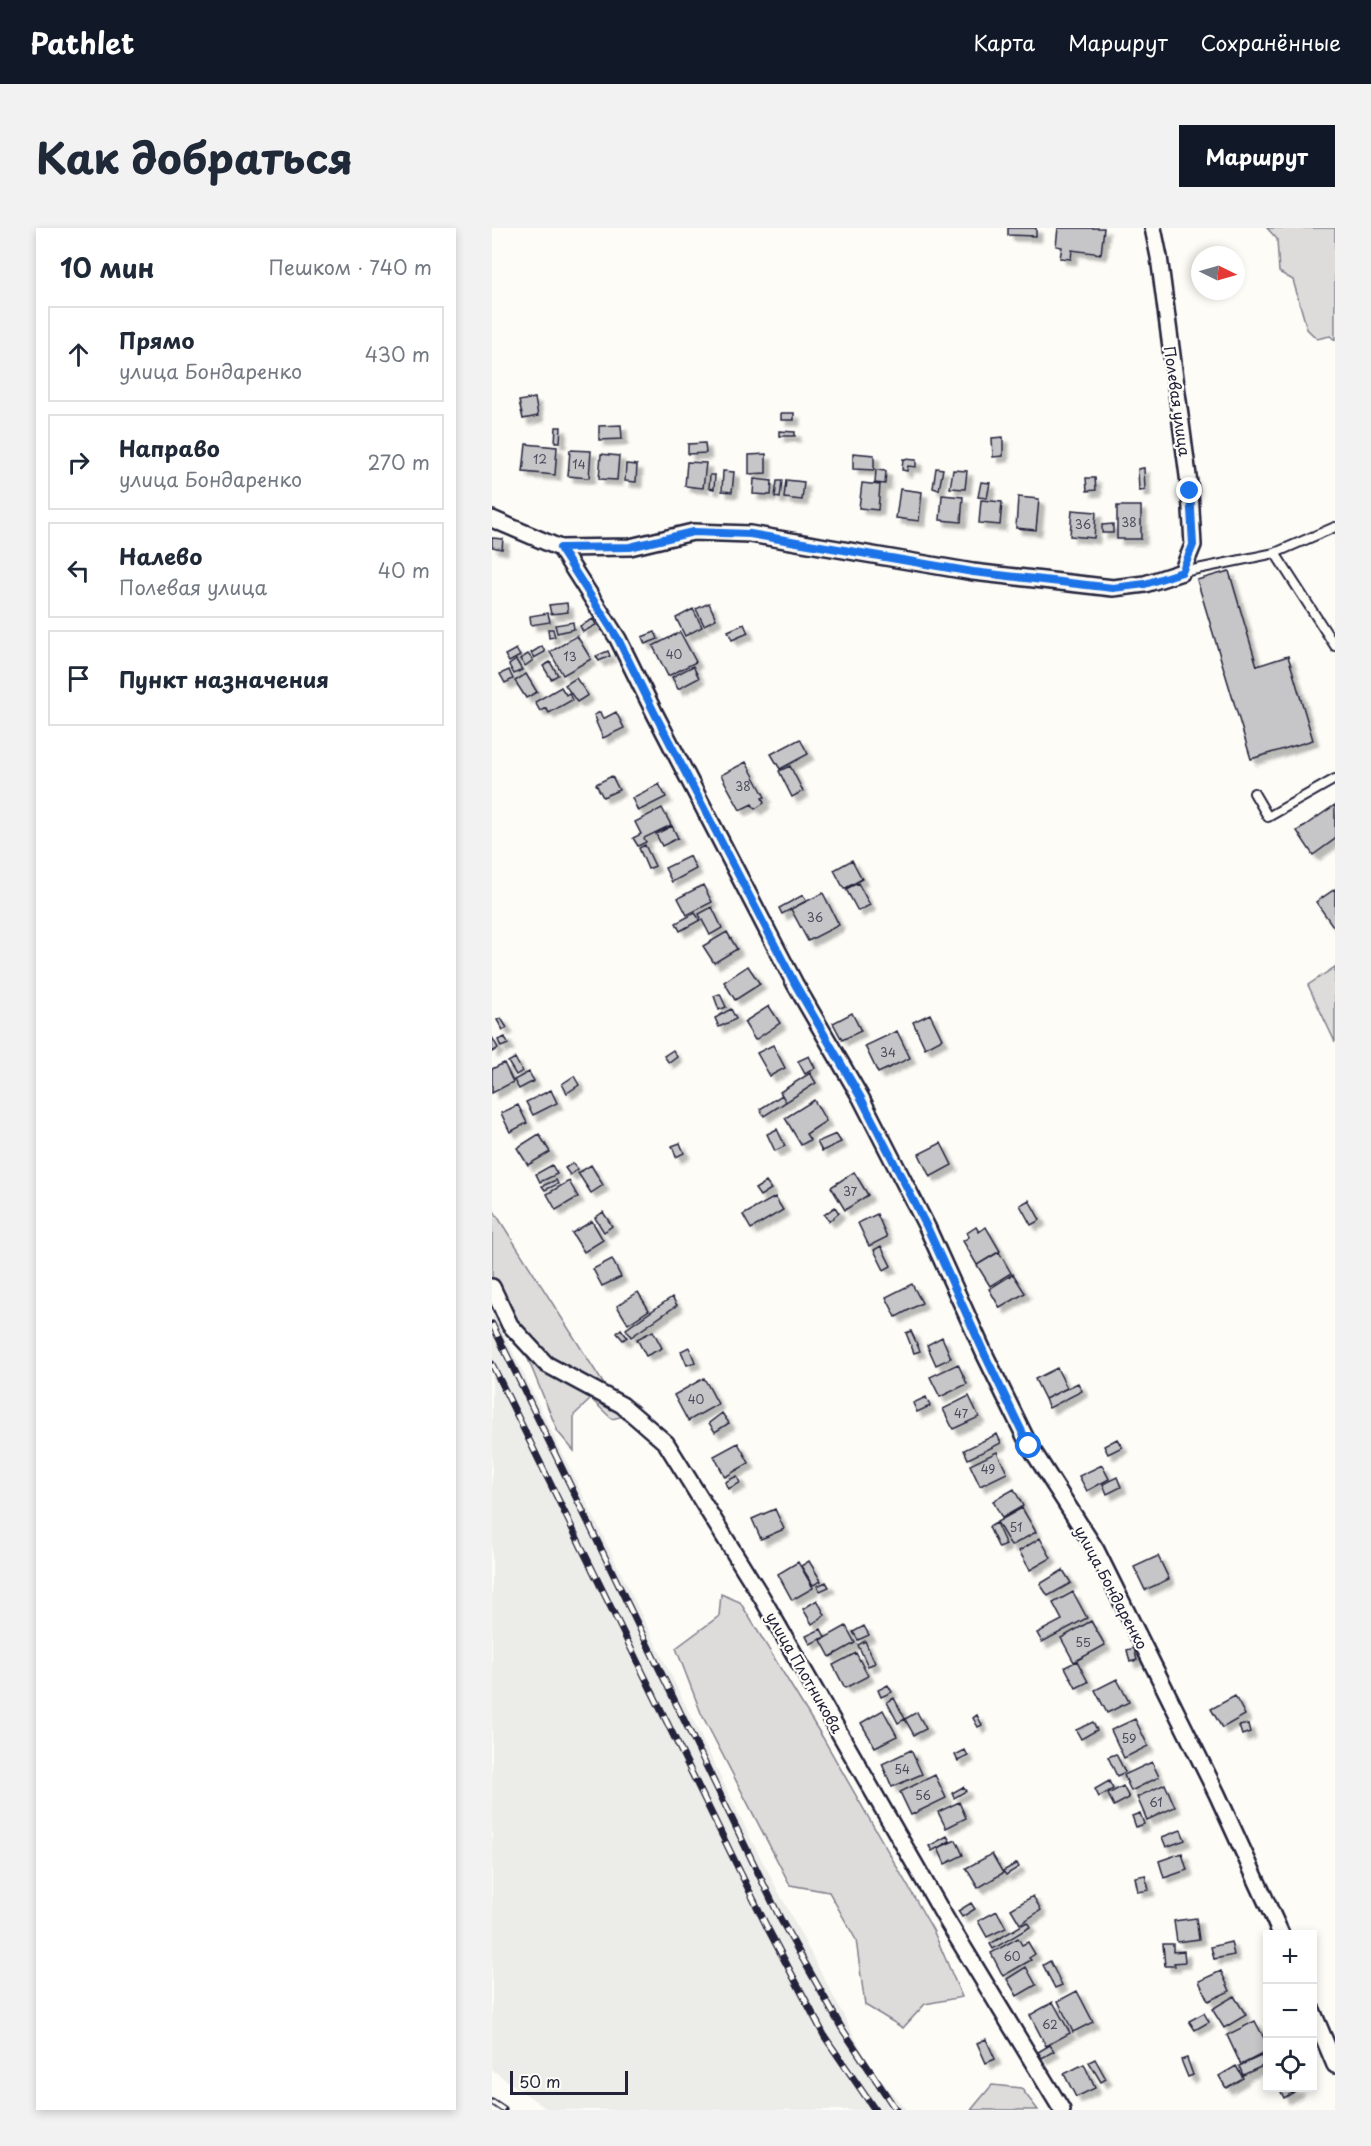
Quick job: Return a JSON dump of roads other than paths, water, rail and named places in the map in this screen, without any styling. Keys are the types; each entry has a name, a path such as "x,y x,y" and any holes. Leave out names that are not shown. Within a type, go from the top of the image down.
{"street":[{"name":"Полевая улица","path":"1153,228 1159,257 1190,491 1193,545 1182,572"},
{"path":"492,519 560,548 630,547 693,532 750,534 973,572 1113,588 1145,584 1182,572"},
{"name":"улица Бондаренко","path":"560,548 618,639 790,974 861,1098 927,1227 1029,1446 1096,1550 1217,1794 1279,1930"},
{"name":"улица Плотникова","path":"492,1287 510,1325 546,1364 622,1405 666,1443 761,1596 946,1919 1062,2110"},
{"path":"1317,2022 1335,2065"}],"lane":[{"path":"1182,572 1275,553 1335,527"},
{"path":"1275,553 1335,646"},
{"path":"1254,793 1268,817 1335,779"}],"railway":[{"path":"492,1324 781,1920 841,2027 896,2110"},
{"path":"492,1364 767,1927 825,2037 875,2110"},
{"path":"492,2102 504,2110"}]}
